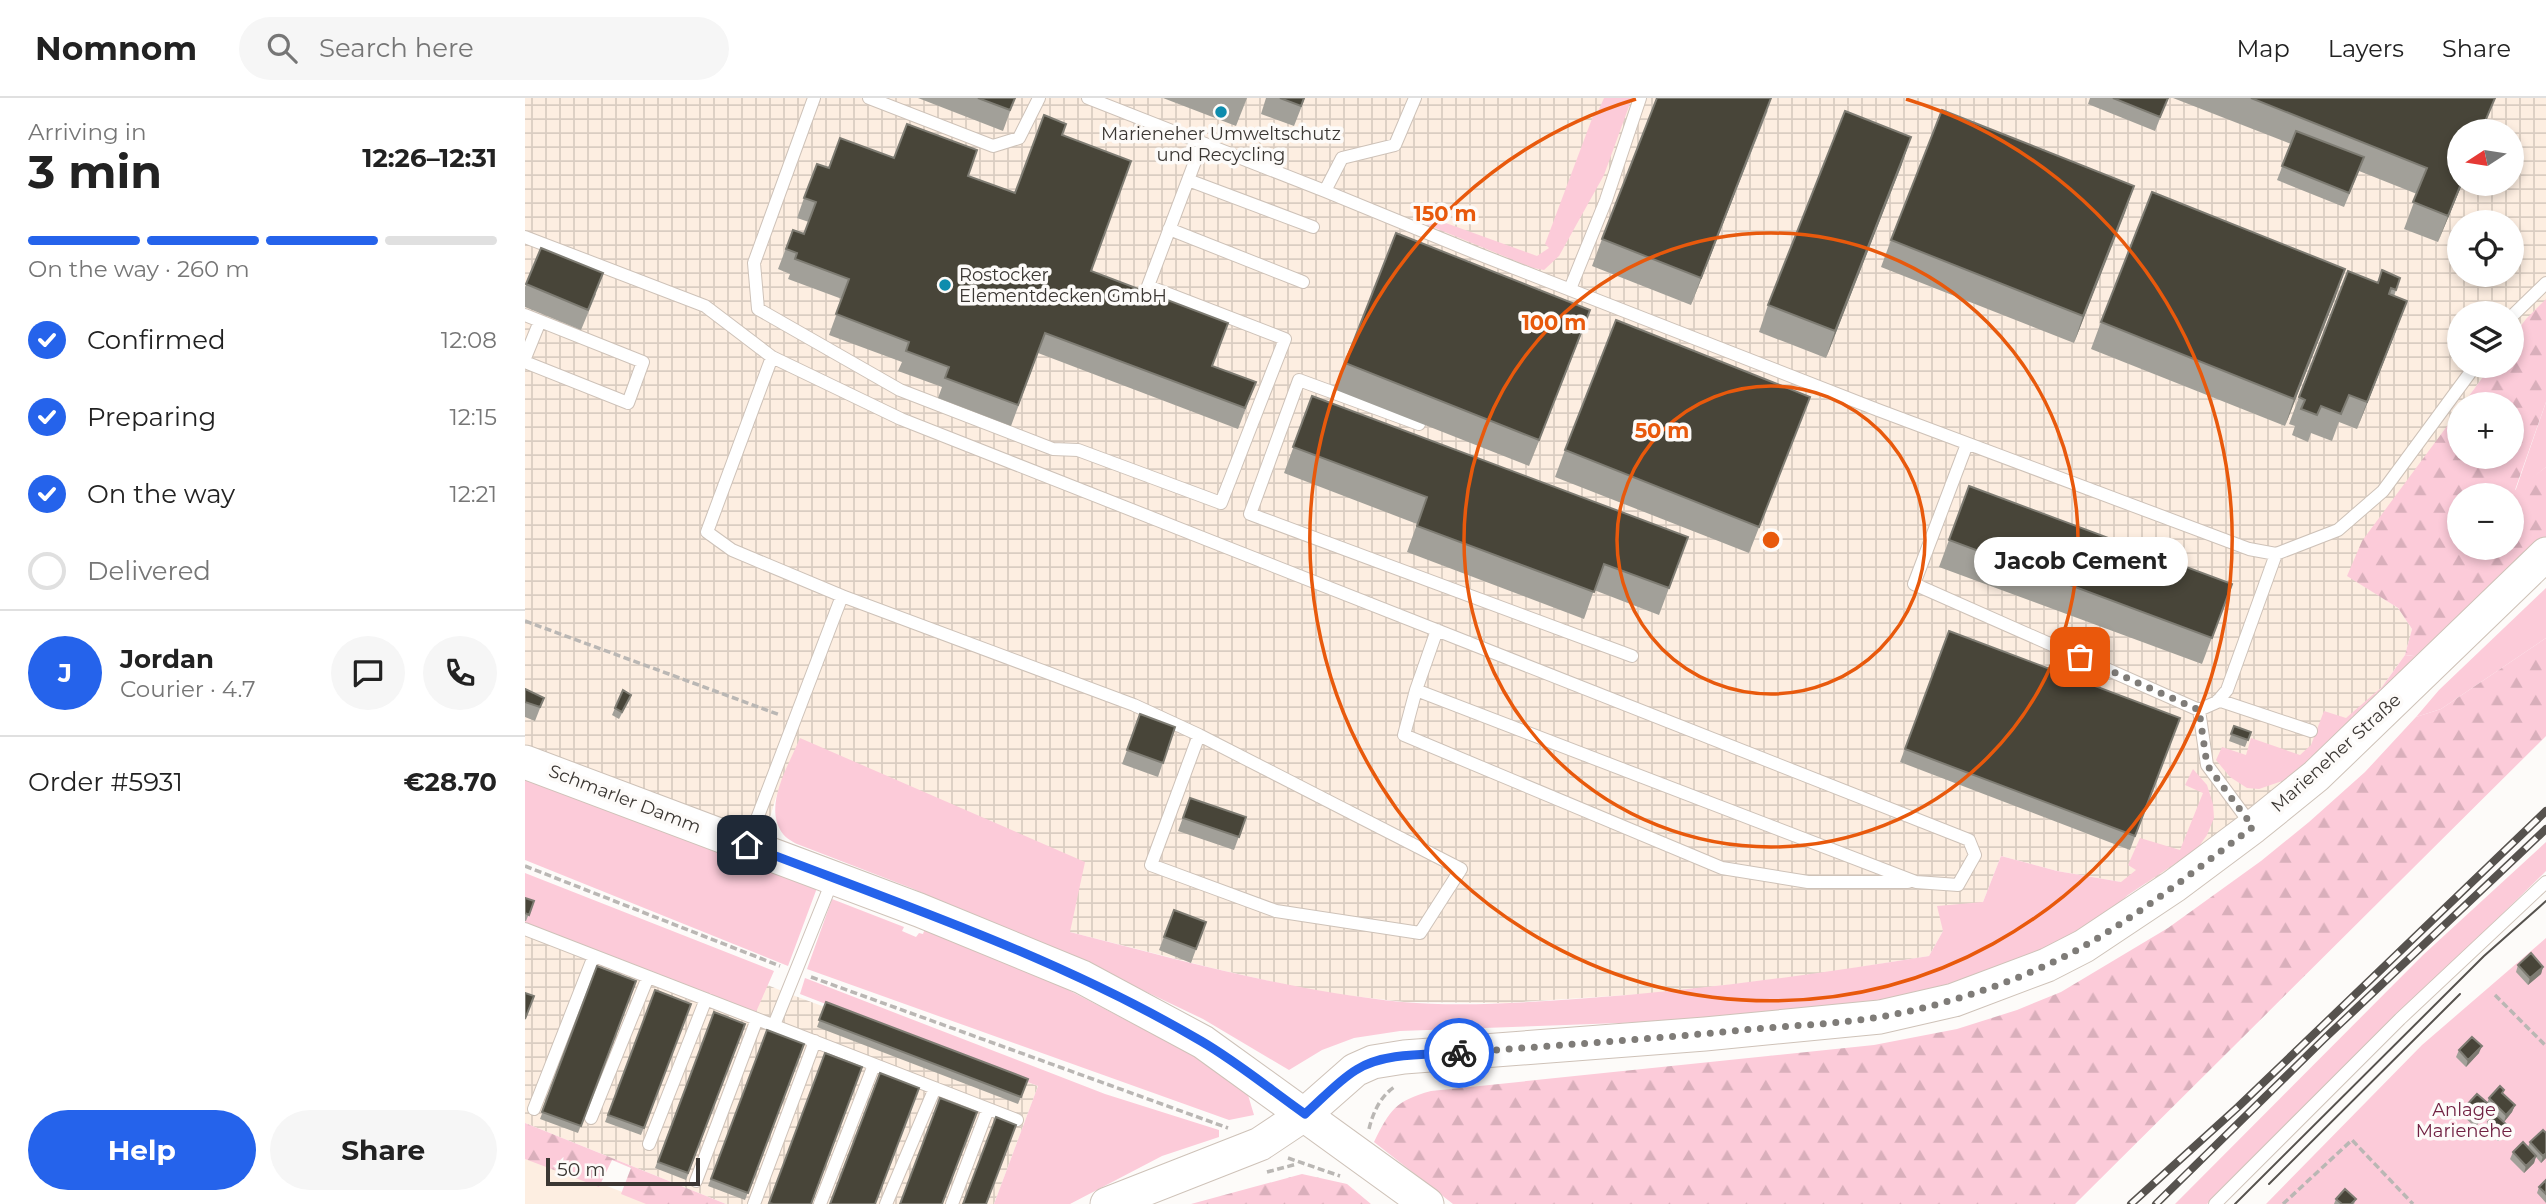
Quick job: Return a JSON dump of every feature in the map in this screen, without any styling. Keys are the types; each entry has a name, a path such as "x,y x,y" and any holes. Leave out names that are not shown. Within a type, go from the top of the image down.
{"street":[{"name":"Marieneher Straße","path":"1107,1204 1260,1144 1305,1114 1356,1070 1373,1062 1880,1017 1954,1000 2047,965 2084,946 2174,886 2316,776 2546,554"},
{"name":"Schmarler Damm","path":"525,762 919,910 1082,978 1203,1042 1427,1204"}],"lane":[{"path":"814,98 754,263 758,309 900,390 1053,449 1078,450 1221,503 1285,339 1148,286 1202,143"},
{"path":"870,98 993,146 1019,138 1039,98"},
{"path":"1088,98 1967,444 2249,549 2276,554 2338,530 2383,491 2466,378"},
{"path":"1325,191 1342,158 1395,145 1415,98"},
{"path":"1570,289 1606,200 1640,98"},
{"path":"1188,180 1313,227"},
{"path":"1169,229 1303,282"},
{"path":"525,237 705,306 772,357 901,419 1969,839 1975,855 1958,885 1916,882 1808,882 1722,868 1403,736 1437,630"},
{"path":"2524,304 2546,283"},
{"path":"525,315 643,362 628,402 525,360 540,321"},
{"path":"772,357 707,531 732,550 842,596 1134,705 1199,735 1461,869 1420,933 1276,911 1151,865 1199,735"},
{"path":"1419,424 1299,380 1249,514 1632,656"},
{"path":"1967,444 1914,584 2199,710"},
{"path":"2199,710 2218,700 2227,690 2276,554"},
{"path":"747,845 842,596"},
{"path":"1416,690 1916,882"},
{"path":"2218,700 2311,731"},
{"path":"2199,710 2207,765 2253,827"},
{"path":"774,1025 833,879"},
{"path":"2215,1204 2400,1019 2546,882"},
{"path":"525,929 1017,1120"},
{"path":"534,1109 594,956"},
{"path":"591,1118 647,977"},
{"path":"649,1144 706,999"},
{"path":"696,1181 757,1019"},
{"path":"754,1204 815,1041"},
{"path":"820,1204 874,1065"},
{"path":"886,1204 935,1088"},
{"path":"952,1204 988,1109"}],"path":[{"path":"525,621 795,721"},
{"path":"525,866 795,971 1230,1129"},
{"path":"2495,995 2546,1046"},
{"path":"1367,1139 1380,1103 1389,1090 1403,1082"},
{"path":"2283,1204 2352,1140 2413,1204"},
{"path":"1299,1163 1345,1177"}],"shaded area":[{"path":"525,98 2546,98 2546,349 2526,320 2524,323 2524,301 2447,301 2447,378 2482,378 2472,392 2447,392 2447,428 2348,576 2398,608 2412,629 2405,655 2382,687 2280,784 2201,846 2148,883 2121,882 2057,871 2001,856 1983,902 1943,931 1929,956 1805,976 1659,993 1505,1003 1404,1002 1318,992 1070,932 800,739 776,797 763,842 525,749"},
{"path":"525,885 787,993 1038,1086 994,1204 726,1204 525,1123"},
{"path":"525,1154 653,1204 525,1204"}],"green space":[{"path":"1604,98 1632,98 1604,175 1559,256 1544,270 1533,268 1418,221 1421,214 1537,256 1549,248 1545,244 1593,116 1597,114"},
{"path":"2546,299 2546,402 2524,464 2524,392 2472,392 2482,378 2524,378 2524,322"},
{"path":"2546,402 2546,467 2524,485 2518,483"},
{"path":"2447,426 2447,469 2522,469 2517,483 2447,483 2447,560 2523,560 2422,657 2405,655 2412,629 2398,608 2347,576 2362,541"},
{"path":"2546,467 2546,538 2524,559 2524,483"},
{"path":"2546,588 2546,638 2441,709 2416,717 2439,690"},
{"path":"2546,638 2546,736 2075,1204 1453,1204 1374,1142 1395,1108 1409,1099 1431,1091 1874,1045 1957,1029 2017,1010 2061,992 2168,928 2261,861 2365,772 2416,717 2441,709"},
{"path":"2405,655 2421,657 2366,711 2288,779 2259,789 2247,788 2230,777 2216,760 2222,747 2246,755 2251,738 2300,755 2311,745 2324,711 2346,718 2382,687"},
{"path":"800,738 1085,862 1070,932 1276,982 1402,1002 1511,1003 1665,992 1929,956 1943,931 1937,906 1983,902 2001,856 2057,871 2121,882 2136,870 2128,865 2140,838 2180,850 2203,793 2185,785 2193,769 2207,785 2214,818 2197,849 2128,895 2088,930 1992,973 1874,1004 1756,1018 1400,1031 1354,1038 1322,1050 1289,1070 1203,1019 1136,987 911,888 790,840 777,823 776,799"},
{"path":"525,776 817,888 788,966 525,860"},
{"path":"2546,842 2546,871 2207,1204 2175,1204 2423,955"},
{"path":"525,873 774,971 756,1012 525,923"},
{"path":"832,899 904,927 902,931 916,937 919,933 923,934 925,928 1055,983 1197,1057 1237,1083 1248,1095 1254,1115 1229,1120 807,969"},
{"name":"Anlage Marienehe","path":"2546,938 2546,1204 2266,1204 2422,1045"},
{"path":"805,978 1105,1094 1219,1130 1219,1137 1162,1156 1070,1204 994,1204 1038,1086 800,994"},
{"path":"525,1123 726,1204 646,1204 621,1194 631,1168 612,1160 599,1187 525,1159"},
{"path":"1302,1174 1347,1184 1371,1204 1191,1204"}],"building":[{"path":"978,98 1015,98 1010,110"},
{"path":"1280,98 1304,98 1301,106"},
{"path":"1657,98 1771,98 1701,278 1602,239"},
{"path":"2113,98 2168,98 2160,117"},
{"path":"2251,98 2495,98 2486,119 2447,119 2447,196 2456,196 2450,210 2447,210 2447,216 2413,202 2427,168"},
{"path":"1942,110 2134,186 2083,316 1891,240"},
{"path":"1845,111 1911,137 1835,331 1768,305"},
{"name":"Rostocker Elementdecken GmbH","path":"1044,115 1066,124 1062,135 1131,161 1091,271 1228,323 1212,366 1256,382 1245,408 1045,333 1018,405 945,378 949,367 906,351 909,342 836,314 849,279 795,259 797,253 786,249 793,230 804,234 816,202 804,198 817,164 829,168 840,138 894,158 907,124 977,150 968,176 1015,193"},
{"path":"2296,131 2364,157 2349,193 2282,166"},
{"path":"2152,192 2345,269 2294,399 2101,322"},
{"path":"1396,233 1590,310 1539,440 1345,363"},
{"path":"541,248 603,273 588,310 526,284"},
{"path":"2382,270 2400,278 2396,290 2391,288 2389,294 2407,301 2367,402 2349,395 2341,414 2321,406 2317,415 2301,409 2305,400 2299,397 2348,271 2378,283"},
{"path":"1616,320 1810,397 1759,527 1565,450"},
{"path":"1312,396 1688,537 1669,588 1604,564 1594,592 1417,526 1427,497 1293,447"},
{"path":"1969,486 2232,584 2212,638 1949,540"},
{"path":"1949,631 2180,718 2135,836 1905,749"},
{"path":"525,689 544,698 540,707 525,702"},
{"path":"623,690 631,695 622,712 615,708"},
{"path":"1140,714 1175,727 1163,763 1127,750"},
{"path":"2234,726 2251,732 2248,740 2231,734"},
{"path":"1190,798 1246,817 1239,837 1183,818"},
{"path":"525,898 534,901 529,915 525,913"},
{"path":"1174,910 1206,922 1196,949 1164,937"},
{"path":"2531,953 2543,967 2530,978 2518,965"},
{"path":"597,966 636,981 581,1126 542,1112"},
{"path":"655,990 691,1004 644,1128 608,1115"},
{"path":"525,993 534,996 525,1019"},
{"path":"826,1002 1028,1079 1021,1097 819,1020"},
{"path":"714,1012 745,1024 688,1173 658,1162"},
{"path":"767,1030 804,1044 748,1193 711,1179"},
{"path":"2472,1037 2482,1046 2468,1060 2459,1050"},
{"path":"825,1053 862,1067 811,1204 769,1203"},
{"path":"880,1073 919,1088 875,1204 830,1204"},
{"path":"2500,1086 2504,1090 2502,1093 2515,1105 2506,1115 2489,1098"},
{"path":"2477,1094 2491,1106 2478,1121 2464,1108"},
{"path":"940,1098 977,1112 942,1204 900,1204"},
{"path":"2495,1114 2508,1126 2501,1134 2488,1122"},
{"path":"996,1117 1016,1125 986,1204 963,1204"},
{"path":"2543,1130 2546,1133 2546,1153 2543,1156 2530,1142"},
{"path":"2523,1142 2536,1156 2526,1166 2513,1152"},
{"path":"2546,1180 2546,1194 2539,1187"},
{"path":"2345,1189 2356,1199 2351,1204 2342,1204 2336,1199"}],"tram line":[{"path":"2235,1204 2484,956 2546,901"},
{"path":"2269,1184 2460,994"}],"railway":[{"path":"2131,1204 2238,1107 2546,811"},
{"path":"2156,1204 2324,1039 2546,829"}],"way so far":[{"path":"1459,1053 1880,1017 1954,1000 2001,984 2084,946 2174,886 2253,827 2207,765 2199,710 2080,657"}],"place":[{"name":"Marieneher Umweltschutz und Recycling","path":"1221,112"},
{"name":"Rostocker Elementdecken GmbH","path":"945,285"},
{"name":"Jacob Cement","path":"2080,657"}],"route":[{"path":"747,845 919,910 1082,978 1203,1042 1305,1114 1356,1070 1373,1062 1459,1053"}]}
